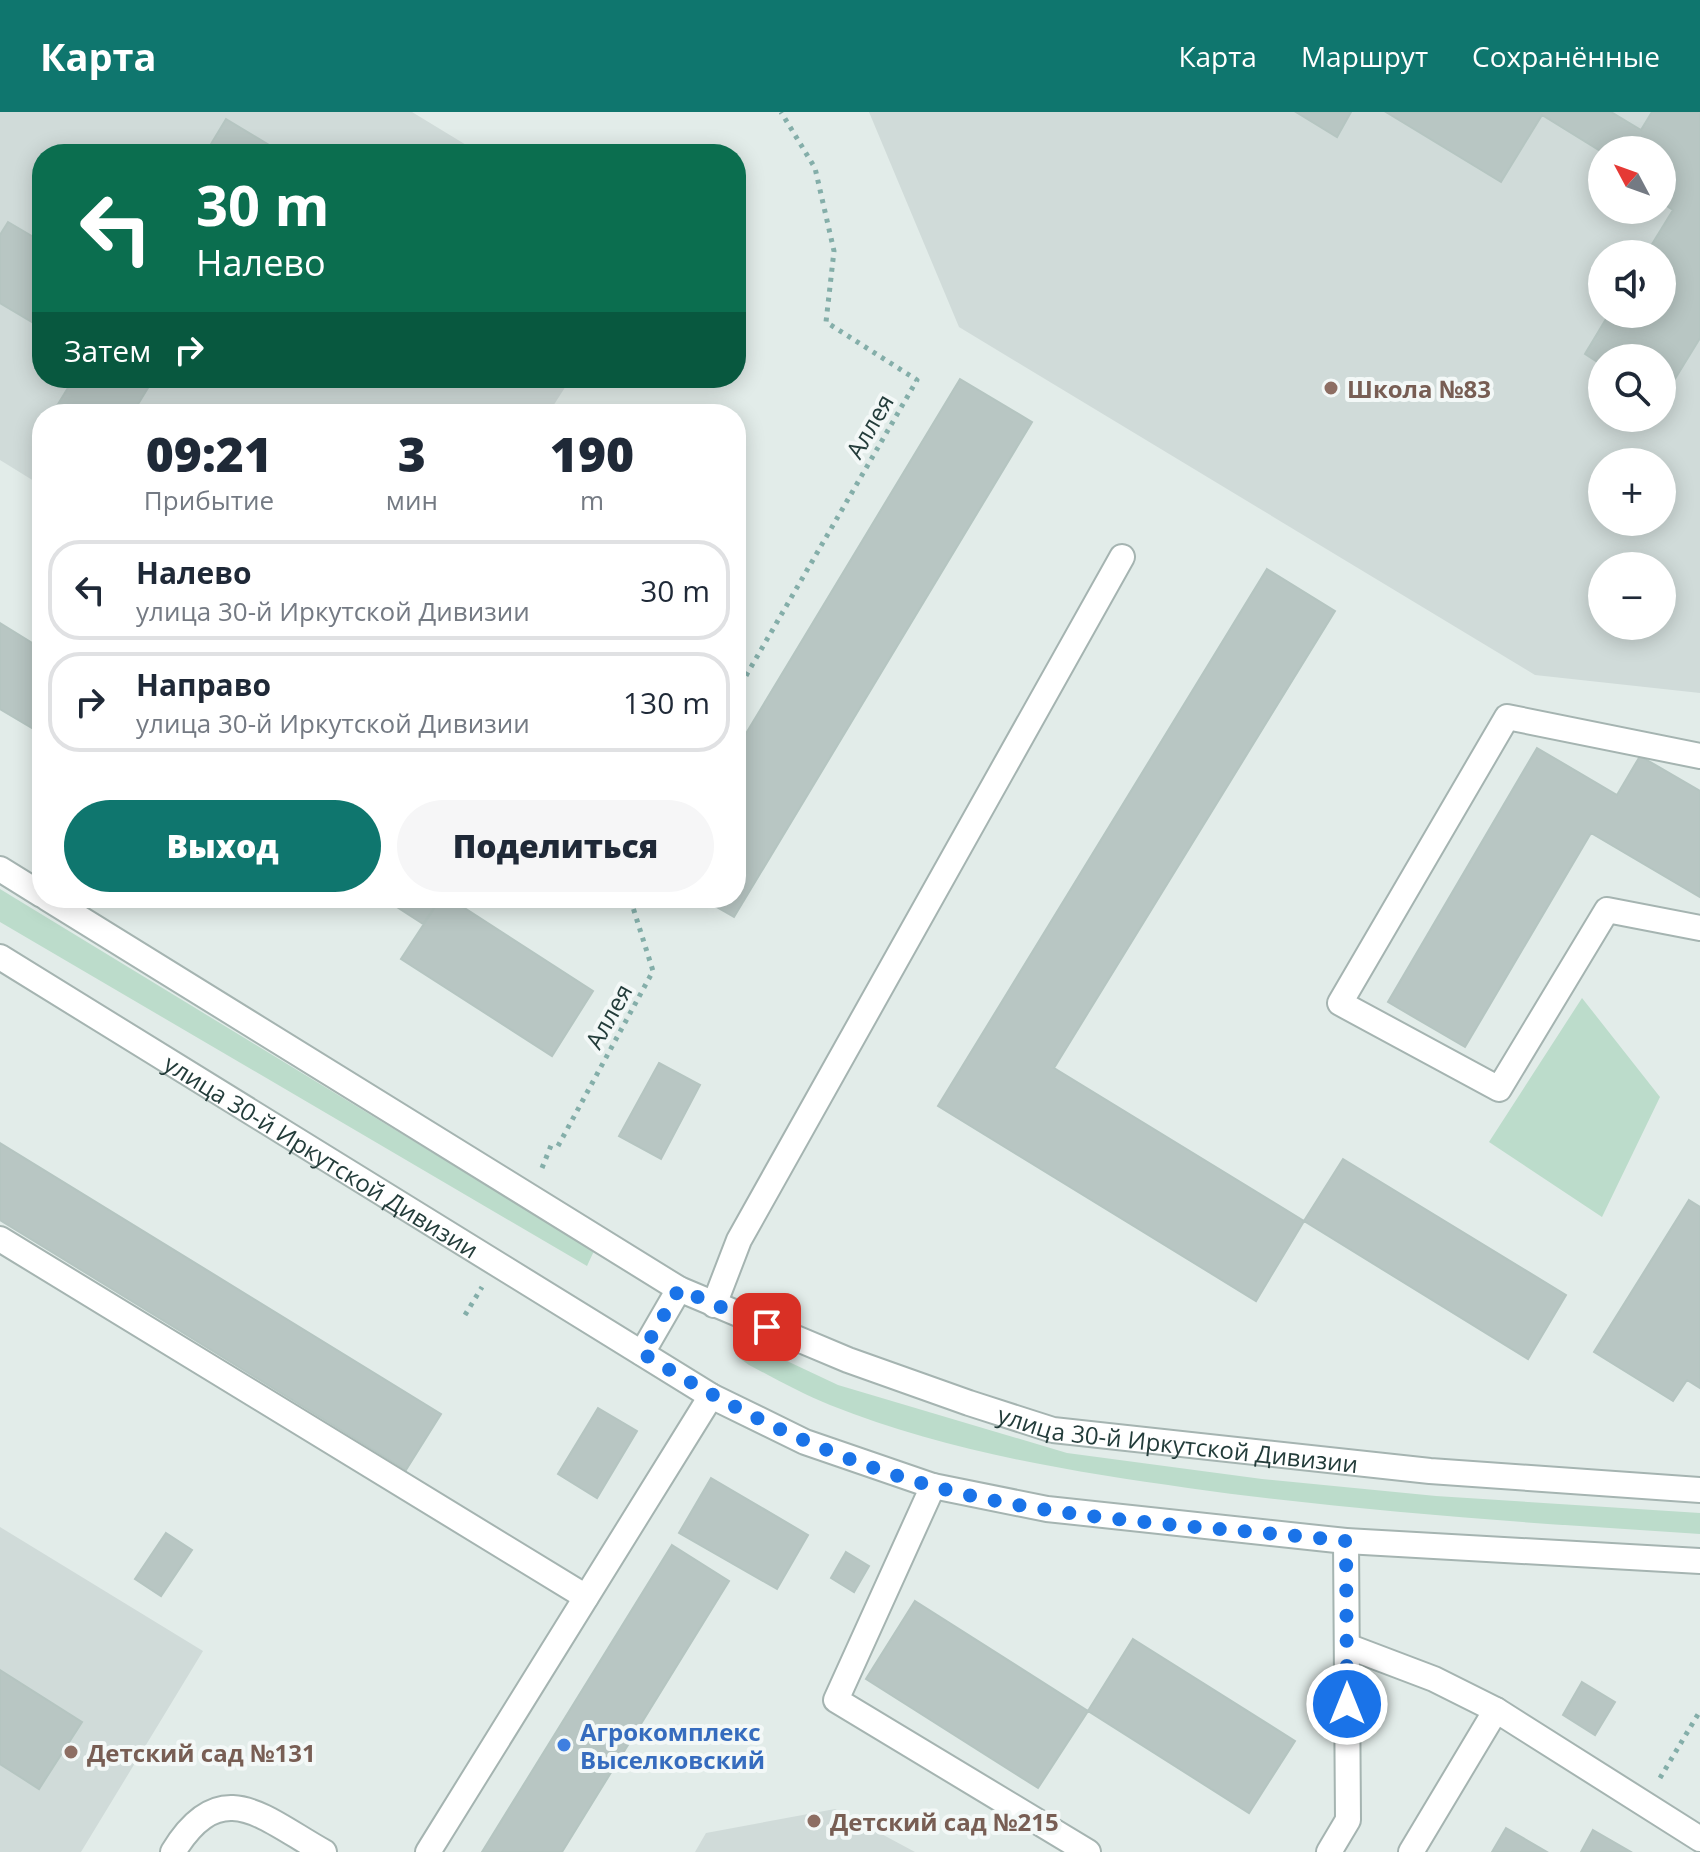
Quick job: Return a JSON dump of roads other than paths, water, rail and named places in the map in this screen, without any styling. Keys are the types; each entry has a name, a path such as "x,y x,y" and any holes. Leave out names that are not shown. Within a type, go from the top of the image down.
{"street":[{"path":"714,1305 739,1240 1122,557"},
{"path":"1700,756 1507,717 1340,1003 1499,1089 1607,910 1700,928"},
{"name":"улица 30-й Иркутской Дивизии","path":"0,869 32,889"},
{"name":"улица 30-й Иркутской Дивизии","path":"63,908 679,1289 861,1365 1053,1430 1430,1471 1700,1490"},
{"name":"улица 30-й Иркутской Дивизии","path":"0,957 711,1396 805,1442 933,1486 1047,1509 1346,1541 1700,1561"},
{"path":"0,1239 586,1597"},
{"path":"642,1353 679,1289"},
{"path":"428,1852 711,1396"},
{"path":"933,1486 836,1700 1088,1852"},
{"path":"1329,1852 1348,1820 1346,1541"},
{"path":"1347,1646 1434,1679 1496,1710 1700,1839"},
{"path":"1411,1852 1496,1710"},
{"path":"173,1852 185,1832 211,1809 242,1807 324,1852"}],"place":[{"name":"Школа №83","path":"1331,388"},
{"name":"Агрокомплекс Выселковский","path":"564,1745"},
{"name":"Детский сад №131","path":"71,1752"},
{"name":"Детский сад №215","path":"814,1821"}]}
